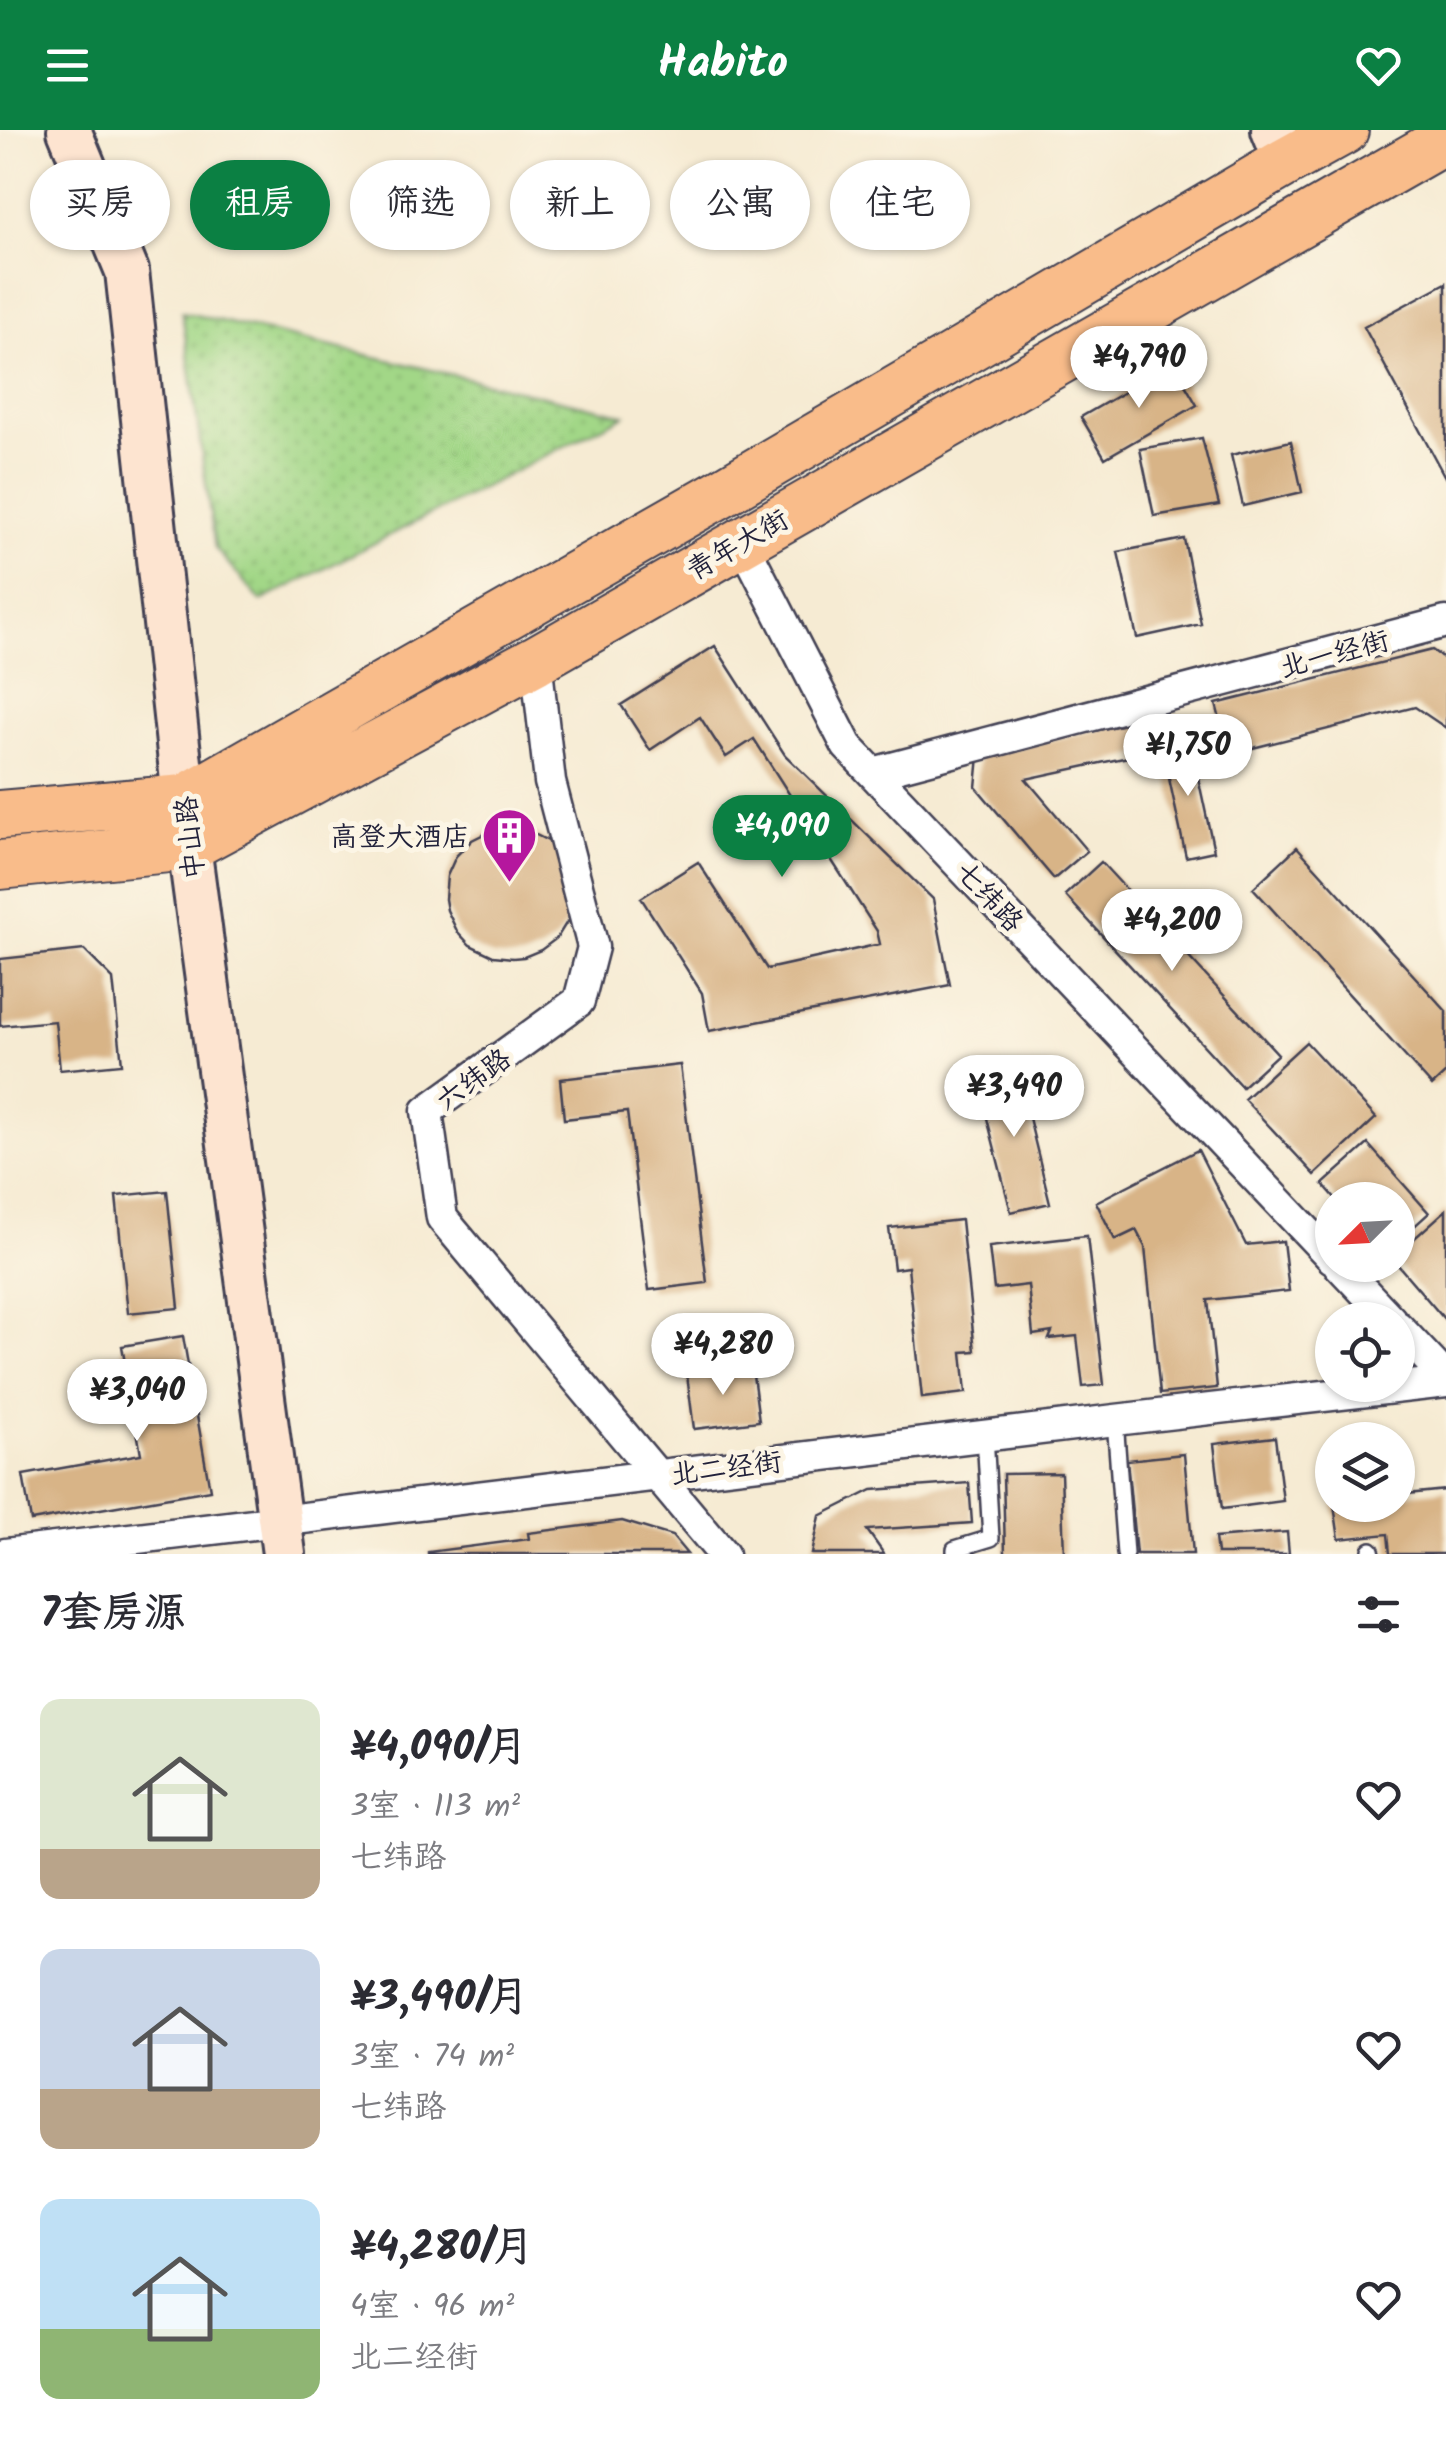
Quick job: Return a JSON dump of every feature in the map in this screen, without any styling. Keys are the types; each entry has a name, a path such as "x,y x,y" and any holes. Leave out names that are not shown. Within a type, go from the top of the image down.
{"main road":[{"name":"青年大街","path":"0,815 184,798 721,493 1280,146 1344,130"},
{"name":"青年大街","path":"0,865 189,846 536,660 1446,139"}],"street":[{"name":"中山路","path":"69,130 127,271 189,846 282,1537"},
{"name":"七纬路","path":"742,541 848,746 1315,1240"},
{"name":"北一经街","path":"873,773 1446,622"},
{"name":"六纬路","path":"536,660 550,782 594,946 580,1001 427,1112 442,1218 723,1554"},
{"path":"1355,1282 1374,1302"},
{"path":"1415,1346 1446,1380"},
{"name":"北二经街","path":"6,1554 282,1537 658,1475 1446,1380"}],"lane":[{"path":"1115,1420 1125,1554"},
{"path":"955,1554 955,1550 992,1538 985,1435"}],"green space":[{"path":"182,312 625,415 261,601 215,548"}],"building":[{"path":"1446,283 1446,479 1364,327"},
{"path":"1173,364 1197,405 1105,458 1081,417"},
{"path":"1202,438 1219,505 1154,516 1140,449"},
{"path":"1291,441 1302,492 1243,506 1231,455"},
{"path":"1184,539 1201,624 1137,638 1118,552"},
{"path":"715,646 785,755 933,899 950,985 709,1031 702,993 641,898 698,862 767,969 880,944 877,931 754,739 726,757 700,717 650,750 621,705"},
{"path":"1432,650 1446,660 1446,728 1415,707 1229,754 1216,704"},
{"path":"1149,719 1156,751 1026,779 1087,851 1054,879 976,787 979,756"},
{"path":"1190,740 1214,851 1186,857 1162,746"},
{"name":"高登大酒店","path":"507,828 530,832 550,842 561,854 570,917 557,938 541,950 513,958 493,956 470,945 457,931 445,899 447,876 456,856 472,840"},
{"path":"1297,847 1446,1011 1446,1073 1432,1086 1253,888"},
{"path":"1101,862 1278,1054 1242,1087 1065,895"},
{"path":"84,950 113,979 122,1064 60,1070 55,1021 0,1026 0,959"},
{"path":"1306,1042 1376,1118 1315,1175 1244,1099"},
{"path":"680,1065 707,1283 649,1290 627,1112 564,1119 560,1079"},
{"path":"1017,1069 1050,1203 1011,1212 977,1079"},
{"path":"1368,1144 1402,1182 1325,1182"},
{"path":"1198,1150 1246,1245 1283,1241 1289,1291 1208,1300 1217,1388 1160,1394 1145,1247 1136,1230 1115,1240 1096,1202"},
{"path":"167,1191 179,1308 128,1313 116,1196"},
{"path":"1415,1197 1429,1213 1415,1226"},
{"path":"1446,1210 1446,1321 1413,1282 1415,1238"},
{"path":"961,1220 975,1351 962,1352 966,1393 922,1398 908,1267 894,1269 889,1228"},
{"path":"1087,1236 1104,1385 1083,1387 1077,1336 1049,1339 1052,1332 1033,1335 1028,1285 994,1289 989,1247"},
{"path":"183,1336 210,1490 31,1521 23,1475 141,1454 122,1346"},
{"path":"752,1367 759,1421 694,1429 687,1375"},
{"path":"1275,1437 1283,1501 1222,1509 1214,1444"},
{"path":"1184,1454 1193,1554 1136,1554 1127,1460"},
{"path":"1061,1473 1064,1554 1005,1554 1003,1474"},
{"path":"969,1483 972,1523 867,1530 884,1554 812,1554 820,1516 872,1490"},
{"path":"1446,1490 1446,1554 1390,1554 1388,1534 1339,1539 1336,1522 1415,1522 1415,1493"},
{"path":"622,1521 672,1536 687,1554 428,1554 529,1539 528,1533"},
{"path":"1287,1532 1289,1554 1217,1554 1215,1538"}],"place":[{"name":"高登大酒店","path":"509,885"}]}
